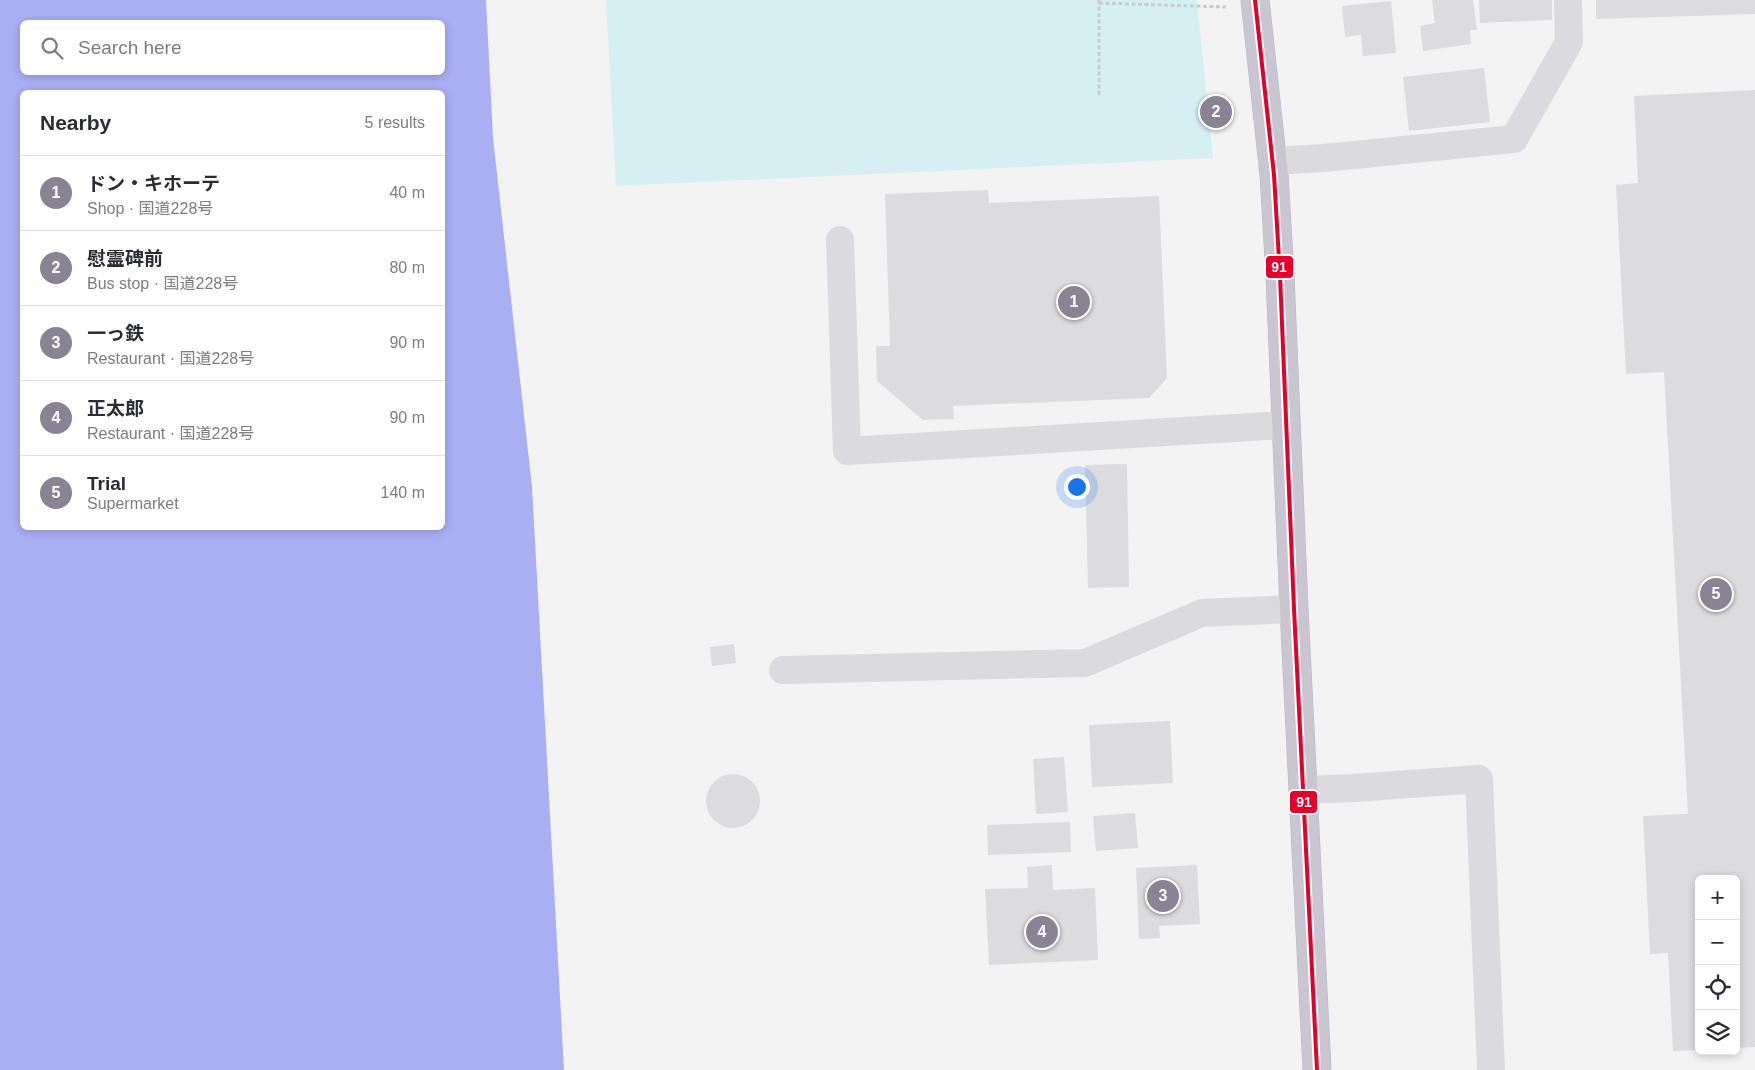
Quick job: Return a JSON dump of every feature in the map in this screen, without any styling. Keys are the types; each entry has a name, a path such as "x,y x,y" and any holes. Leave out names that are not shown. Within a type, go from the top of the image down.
{"highway":[{"path":"1255,4 1272,161 1280,276 1294,609 1317,1070"}],"lane":[{"path":"1272,161 1324,158 1514,139 1569,42 1568,0"},
{"path":"840,240 847,451 1286,425"},
{"path":"783,670 1085,663 1202,613 1294,609"},
{"path":"1303,790 1479,778 1491,1070"}],"path":[{"path":"1099,97 1099,1 1255,4"}],"shaded area":[{"path":"606,0 1197,0 1213,158 616,186"}],"water":[{"path":"0,0 486,0 493,138 532,487 564,1070 0,1070"}],"building":[{"path":"1432,0 1473,0 1477,30 1470,30 1471,44 1423,51 1420,26 1435,23"},
{"path":"1479,0 1552,0 1552,20 1480,23"},
{"path":"1596,0 1755,0 1755,14 1596,19"},
{"path":"1391,1 1396,53 1363,56 1361,35 1345,37 1342,6"},
{"path":"1484,68 1490,122 1409,131 1403,77"},
{"path":"1755,90 1755,1047 1740,1048 1740,875 1695,875 1695,1050 1673,1051 1668,953 1650,954 1643,816 1688,814 1664,372 1626,374 1616,185 1638,183 1634,96"},
{"path":"988,190 989,203 1159,196 1167,378 1149,398 953,406 954,419 923,420 877,381 876,346 890,346 885,194"},
{"path":"1127,464 1129,587 1088,588 1085,465"},
{"path":"734,644 736,663 712,666 710,647"},
{"path":"1170,721 1173,783 1092,787 1089,725"},
{"path":"1064,757 1068,812 1036,814 1033,759"},
{"path":"728,774 738,774 748,778 756,786 760,801 756,816 748,824 738,828 728,828 718,824 710,816 706,806 706,796 710,786 718,778"},
{"path":"1135,813 1138,848 1096,851 1093,816"},
{"path":"1070,822 1071,852 988,855 987,825"},
{"path":"1052,865 1053,890 1095,888 1098,960 989,965 985,889 1028,888 1027,867"},
{"path":"1197,865 1200,924 1159,926 1160,938 1139,939 1136,868"}],"transit line":[{"name":"91","path":"1255,0 1274,175 1280,276 1294,609 1317,1070"}],"place":[{"name":"慰霊碑前","path":"1216,112"},
{"name":"ドン・キホーテ","path":"1074,302"},
{"name":"Trial","path":"1716,594"},
{"name":"一っ鉄","path":"1163,896"},
{"name":"正太郎","path":"1042,932"}]}
